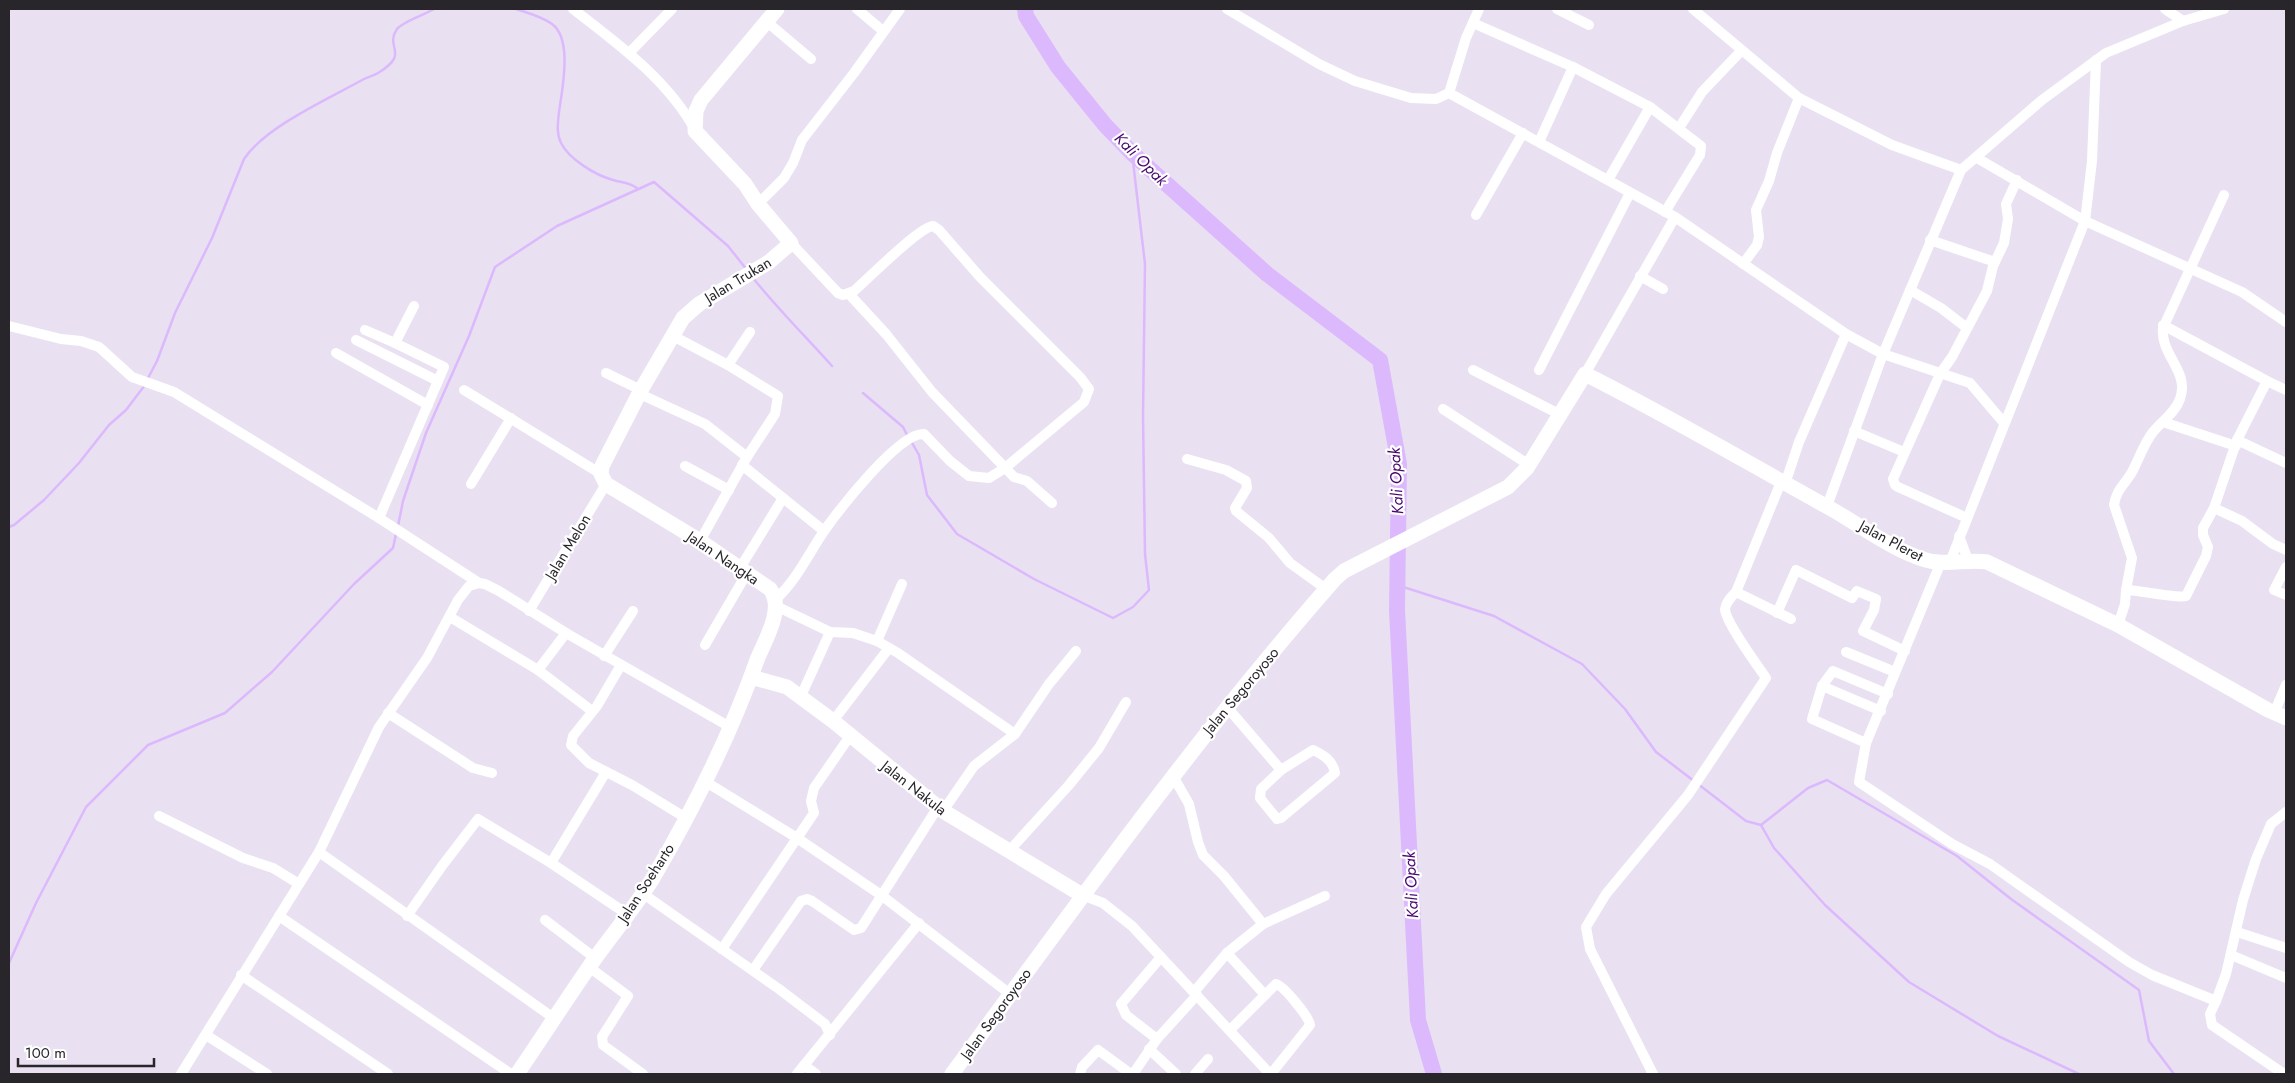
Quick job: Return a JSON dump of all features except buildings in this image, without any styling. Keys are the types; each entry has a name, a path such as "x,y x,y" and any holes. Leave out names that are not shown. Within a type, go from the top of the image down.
{"street":[{"path":"573,9 630,52 685,113 695,131 745,184 758,204 791,243 838,293 850,295 886,334 932,392 1016,479 1027,481 1052,503"},
{"path":"630,52 672,9"},
{"path":"695,131 696,111 701,100 777,9"},
{"path":"857,9 884,31"},
{"path":"758,204 784,178 793,164 802,140 900,9"},
{"path":"1227,9 1319,64 1355,81 1411,98 1436,99 1449,93 1466,38 1479,9"},
{"path":"1557,9 1589,25"},
{"path":"1693,9 1799,98 1892,145 1961,170"},
{"path":"2165,9 2183,21"},
{"path":"1827,506 1883,354 1961,170 2042,100 2106,53 2183,21 2224,9"},
{"path":"767,22 811,59"},
{"path":"1473,23 1573,67 1650,107 1701,146 1702,152 1665,212"},
{"path":"1679,128 1702,92 1741,51"},
{"path":"2096,60 2092,161 2085,221 1967,518 1895,672 1888,694 1866,743 1859,782 1952,844 1990,864 2129,962 2152,975 2216,1001"},
{"path":"1539,142 1573,67"},
{"path":"1449,93 1675,217 1846,334 1883,354 1970,383 2004,423"},
{"path":"1743,264 1746,257 1757,245 1756,210 1769,181 1776,153 1799,98"},
{"path":"1608,180 1650,107"},
{"path":"1476,215 1523,133"},
{"path":"1977,158 2085,221 2242,292 2286,322"},
{"path":"1967,518 1895,485 1893,479 1940,374 1987,291 2005,235 2008,219 2006,204 2017,180"},
{"path":"1538,370 1630,193"},
{"path":"2118,625 2125,604 2132,558 2114,505 2115,498 2124,480 2131,475 2152,433 2173,412 2180,400 2183,386 2180,375 2163,344 2163,325 2224,195"},
{"path":"1585,374 1675,217"},
{"path":"751,677 776,603 792,582 824,531 876,467 904,442 920,434 928,436 950,461 969,476 989,478 1005,468 1084,402 1089,389 1080,377 980,277 939,230 933,226 928,226 915,236 850,295"},
{"path":"1930,240 1995,262"},
{"name":"Jalan Trukan","path":"604,479 602,466 640,392 683,318 699,304 769,262 791,243"},
{"path":"1640,276 1663,289"},
{"path":"1910,290 1941,308 1967,328"},
{"path":"396,343 414,306"},
{"path":"2163,325 2267,382 2285,388"},
{"path":"9,326 60,339 81,341 99,348 132,377 174,392 409,536 479,583 499,590 529,611 604,656 730,727"},
{"path":"365,330 443,365 444,368 382,520"},
{"path":"728,365 750,332"},
{"path":"1653,1074 1590,949 1586,926 1606,894 1688,795 1766,678 1730,623 1725,611 1726,604 1736,592 1846,334"},
{"path":"672,336 728,365 778,396 775,414 745,461 700,541"},
{"path":"356,340 438,381"},
{"path":"336,354 428,406"},
{"path":"1473,370 1559,414"},
{"path":"606,373 704,424 782,498 824,531"},
{"name":"Jalan Segoroyoso","path":"952,1074 1082,895 1172,776 1326,589 1344,571 1508,487 1529,464 1585,374"},
{"name":"Jalan Pleret","path":"1585,374 1626,394 1909,554 1928,561 1968,560 1987,562 2118,625 2280,716"},
{"path":"2126,590 2142,590 2176,598 2186,596 2206,556 2208,547 2202,532 2214,508 2236,443 2267,382"},
{"path":"464,390 512,418 604,479"},
{"path":"1443,409 1529,464"},
{"path":"471,484 512,418"},
{"path":"2163,422 2236,443 2286,463"},
{"path":"1854,431 1904,452"},
{"path":"1188,458 1226,470 1246,480 1247,488 1235,508 1236,511 1270,538 1290,563 1326,589"},
{"path":"685,466 728,490"},
{"name":"Jalan Nangka","path":"604,479 770,589 776,603"},
{"name":"Jalan Melon","path":"529,611 604,479"},
{"path":"704,645 782,498"},
{"path":"2214,508 2242,520 2273,544 2286,550"},
{"path":"1959,536 1968,560"},
{"path":"2286,567 2274,590 2286,595"},
{"path":"1778,613 1796,570 1852,598 1857,591 1876,599 1874,610 1863,631 1905,651"},
{"path":"181,1074 319,852 371,743 388,713 427,658 458,600 469,586 479,583"},
{"path":"877,641 902,584"},
{"path":"1736,592 1791,619"},
{"path":"776,603 830,632 853,633 877,641 1015,734"},
{"path":"604,656 633,611"},
{"path":"450,617 538,670 592,711"},
{"path":"801,696 830,632"},
{"path":"538,670 566,633"},
{"path":"833,720 889,648"},
{"path":"753,970 801,901 806,899 857,930 866,920 881,895 941,809 974,766 1015,734 1048,684 1076,651"},
{"path":"1846,652 1895,672"},
{"path":"621,665 597,706 573,736 571,745 585,760 632,785 686,818"},
{"path":"1866,743 1812,719 1822,686 1835,671 1888,694"},
{"name":"Jalan Nakula","path":"751,677 787,687 801,696 941,809 1082,895"},
{"name":"Jalan Soeharto","path":"517,1074 642,893 706,782 751,677"},
{"path":"2280,716 2286,685"},
{"path":"1822,686 1881,711"},
{"path":"1009,851 1069,785 1099,748 1126,702"},
{"path":"1227,707 1281,770"},
{"path":"388,713 473,768 492,773"},
{"path":"722,949 814,813 811,801 814,788 850,736"},
{"path":"1313,750 1325,756 1334,767 1335,773 1303,801 1281,818 1277,818 1260,798 1260,789 1281,770 1313,750"},
{"path":"551,863 606,772"},
{"path":"1172,776 1189,804 1203,855 1224,876 1263,924"},
{"path":"706,782 797,838 881,895 1010,994"},
{"path":"2284,1074 2212,1025 2210,1014 2232,955 2243,900 2256,859 2271,824 2286,812"},
{"path":"159,816 243,858 273,868 299,884"},
{"path":"407,916 478,819 551,863 627,914"},
{"path":"319,852 555,1019"},
{"path":"642,893 753,970 825,1024 830,1035"},
{"path":"1082,895 1103,903 1132,926 1270,1074 1310,1025 1308,1018 1280,985 1276,984 1230,1030"},
{"path":"1080,1074 1082,1067 1098,1050 1132,1074 1156,1039 1196,993 1227,953 1263,924 1325,896"},
{"path":"279,916 511,1074"},
{"path":"545,920 628,996 602,1037 603,1045 643,1074"},
{"path":"797,1074 919,923"},
{"path":"2237,932 2286,948"},
{"path":"1227,953 1265,995"},
{"path":"2232,955 2286,978"},
{"path":"1156,1039 1126,1015 1121,1004 1161,957"},
{"path":"242,975 388,1074"},
{"path":"206,1035 268,1074"},
{"path":"1149,1050 1176,1074"},
{"path":"1195,1074 1208,1059"},
{"path":"804,1065 816,1074"}],"waterway":[{"path":"147,380 157,361 175,313 212,238 244,159 267,136 298,114 388,66 395,55 393,41 397,29 434,9"},
{"path":"516,9 548,21 558,31 562,41 564,78 558,135 565,149 576,160 591,170 606,178 632,185 638,189"},
{"name":"Kali Opak","path":"1025,9 1026,16 1058,67 1105,125 1132,153 1267,274 1380,360 1399,464 1397,610 1418,1020 1434,1074"},
{"path":"911,441 919,455 927,495 957,534 1034,579 1113,618 1133,607 1149,590 1145,554 1143,416 1145,264 1132,153"},
{"path":"398,526 403,501 426,433 469,336 495,267 557,226 654,182 728,246 747,270"},
{"path":"753,278 832,366"},
{"path":"9,527 44,500 79,463 109,425 126,410 145,385"},
{"path":"863,393 903,427 908,437"},
{"path":"9,963 36,903 86,807 148,745 225,713 272,672 354,584 393,548 396,534"},
{"path":"1397,585 1494,616 1582,664 1625,709 1656,752 1694,781"},
{"path":"1761,825 1808,788 1827,780 1957,856 2011,899 2139,990 2149,1041 2174,1074"},
{"path":"1698,784 1746,821 1761,825 1774,848 1825,905 1909,982 1998,1036 2079,1074"}]}
